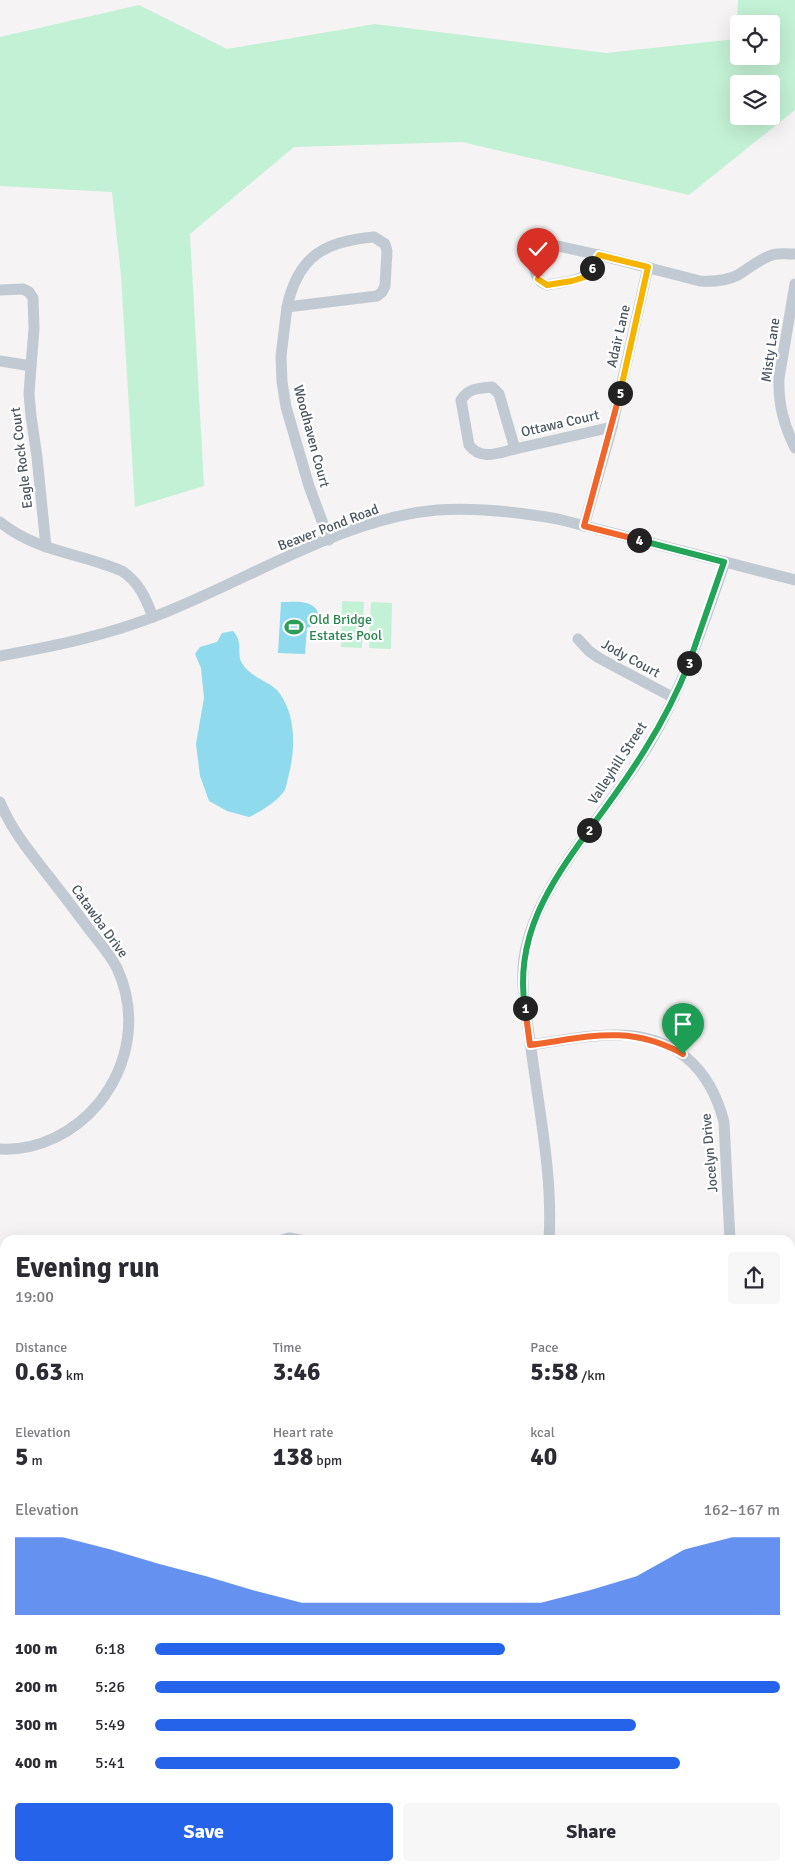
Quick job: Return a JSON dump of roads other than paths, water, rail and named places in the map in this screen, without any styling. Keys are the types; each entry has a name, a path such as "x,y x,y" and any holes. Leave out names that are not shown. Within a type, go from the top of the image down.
{"street":[{"name":"Woodhaven Court","path":"287,307 377,296 385,286 387,251 385,244 374,237 355,238 322,249 298,275 287,307 281,356 282,382 286,407 309,486 329,540"},
{"path":"599,255 593,268 585,277 572,281 547,285 538,279 534,273 534,266 543,246 549,244 599,255 700,280 714,282 739,274 761,259 774,254 795,254"},
{"name":"Adair Lane","path":"584,526 612,427 648,267"},
{"name":"Misty Lane","path":"795,284 779,378 779,394 785,427 795,448"},
{"name":"Eagle Rock Court","path":"0,290 24,289 33,298 34,328 29,394 46,547"},
{"path":"0,361 31,366"},
{"name":"Ottawa Court","path":"514,449 496,390 492,387 476,388 464,394 461,400 467,440 474,451 481,455 487,455 514,449 612,427"},
{"name":"Beaver Pond Road","path":"0,656 55,646 100,635 153,617 361,527 394,518 435,511 458,509 522,513 584,526 795,580"},
{"path":"0,522 29,541 126,574 142,591 153,617"},
{"name":"Valleyhill Street","path":"549,1235 550,1189 523,998 522,975 529,935 536,914 547,894 571,856 628,778 652,740 674,698 703,626 724,562"},
{"name":"Jody Court","path":"578,638 599,658 674,698"},
{"name":"Catawba Drive","path":"0,802 17,835 111,959 124,986 130,1023 124,1058 119,1071 105,1095 92,1112 66,1133 47,1142 24,1148 0,1149"},
{"name":"Jocelyn Drive","path":"530,1045 605,1035 634,1036 666,1045 689,1059 702,1072 720,1104 724,1122 730,1235"}],"water":[{"name":"Old Bridge Estates Pool","path":"281,602 307,603 318,612 316,623 307,628 305,654 278,653"},
{"path":"233,631 238,640 242,663 256,677 277,690 286,703 293,735 292,757 285,790 273,802 249,817 227,811 209,801 200,776 196,744 204,698 201,668 195,654 200,647 217,642 222,633"}],"place":[{"name":"Old Bridge Estates Pool","path":"294,627"}]}
